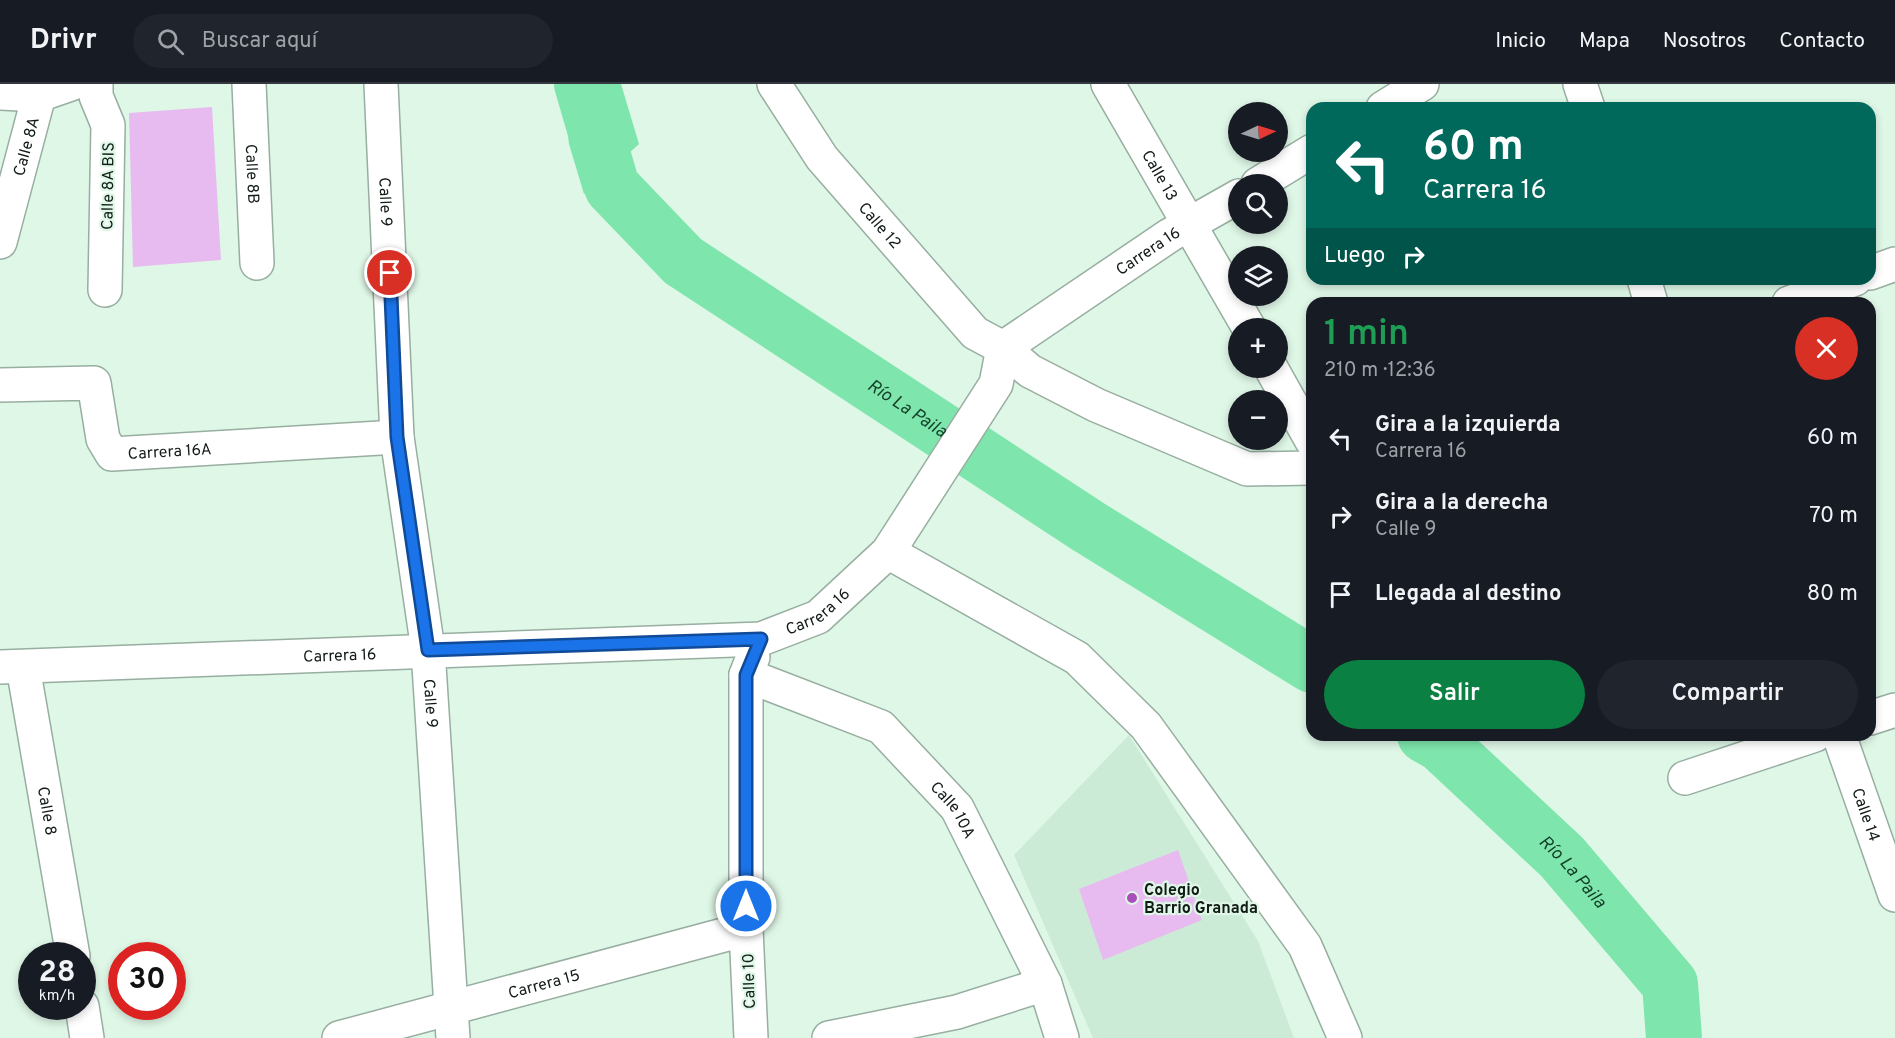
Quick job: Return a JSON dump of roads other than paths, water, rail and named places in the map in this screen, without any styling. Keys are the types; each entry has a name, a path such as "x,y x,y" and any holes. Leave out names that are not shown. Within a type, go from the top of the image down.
{"street":[{"path":"0,93 41,90 71,84"},
{"name":"Calle 8A BIS","path":"96,84 96,96 108,125 105,290"},
{"name":"Calle 8B","path":"249,84 257,263"},
{"name":"Calle 9","path":"381,84 397,437 428,650 452,1023"},
{"name":"Calle 12","path":"774,84 830,167 975,333 1003,348 1030,371 1096,405 1247,469 1306,468"},
{"name":"Calle 13","path":"1108,84 1243,318"},
{"path":"1393,102 1422,84"},
{"path":"1580,84 1586,102"},
{"name":"Calle 8A","path":"0,242 41,90"},
{"path":"1274,174 1306,155"},
{"name":"Carrera 16","path":"11,667 761,639 818,617 895,541 996,384 1003,348 1170,235 1228,202"},
{"path":"1876,271 1895,264"},
{"path":"1806,297 1838,285"},
{"path":"1277,378 1306,430"},
{"name":"Carrera 16A","path":"0,385 94,383 103,439 112,454 397,437"},
{"path":"895,541 1077,658 1146,726 1305,946 1345,1038"},
{"name":"Calle 10","path":"758,1032 746,928 746,675 761,639"},
{"name":"Calle 8","path":"11,667 70,942"},
{"name":"Calle 10A","path":"746,675 881,727 957,808 1045,984 1062,1038"},
{"path":"1876,716 1895,710"},
{"path":"1685,778 1797,741"},
{"name":"Calle 14","path":"1841,741 1895,895"},
{"name":"Carrera 15","path":"339,1038 452,1023 746,928"},
{"path":"829,1038 957,1012 1045,984"},
{"path":"84,1020 87,1038"}],"waterway":[{"name":"Río La Paila","path":"582,84 612,187 683,261 1089,527 1306,661"},
{"name":"Río La Paila","path":"1436,741 1562,857 1670,984 1674,1038"}],"place":[{"name":"Colegio Barrio Granada","path":"1132,898"}]}
